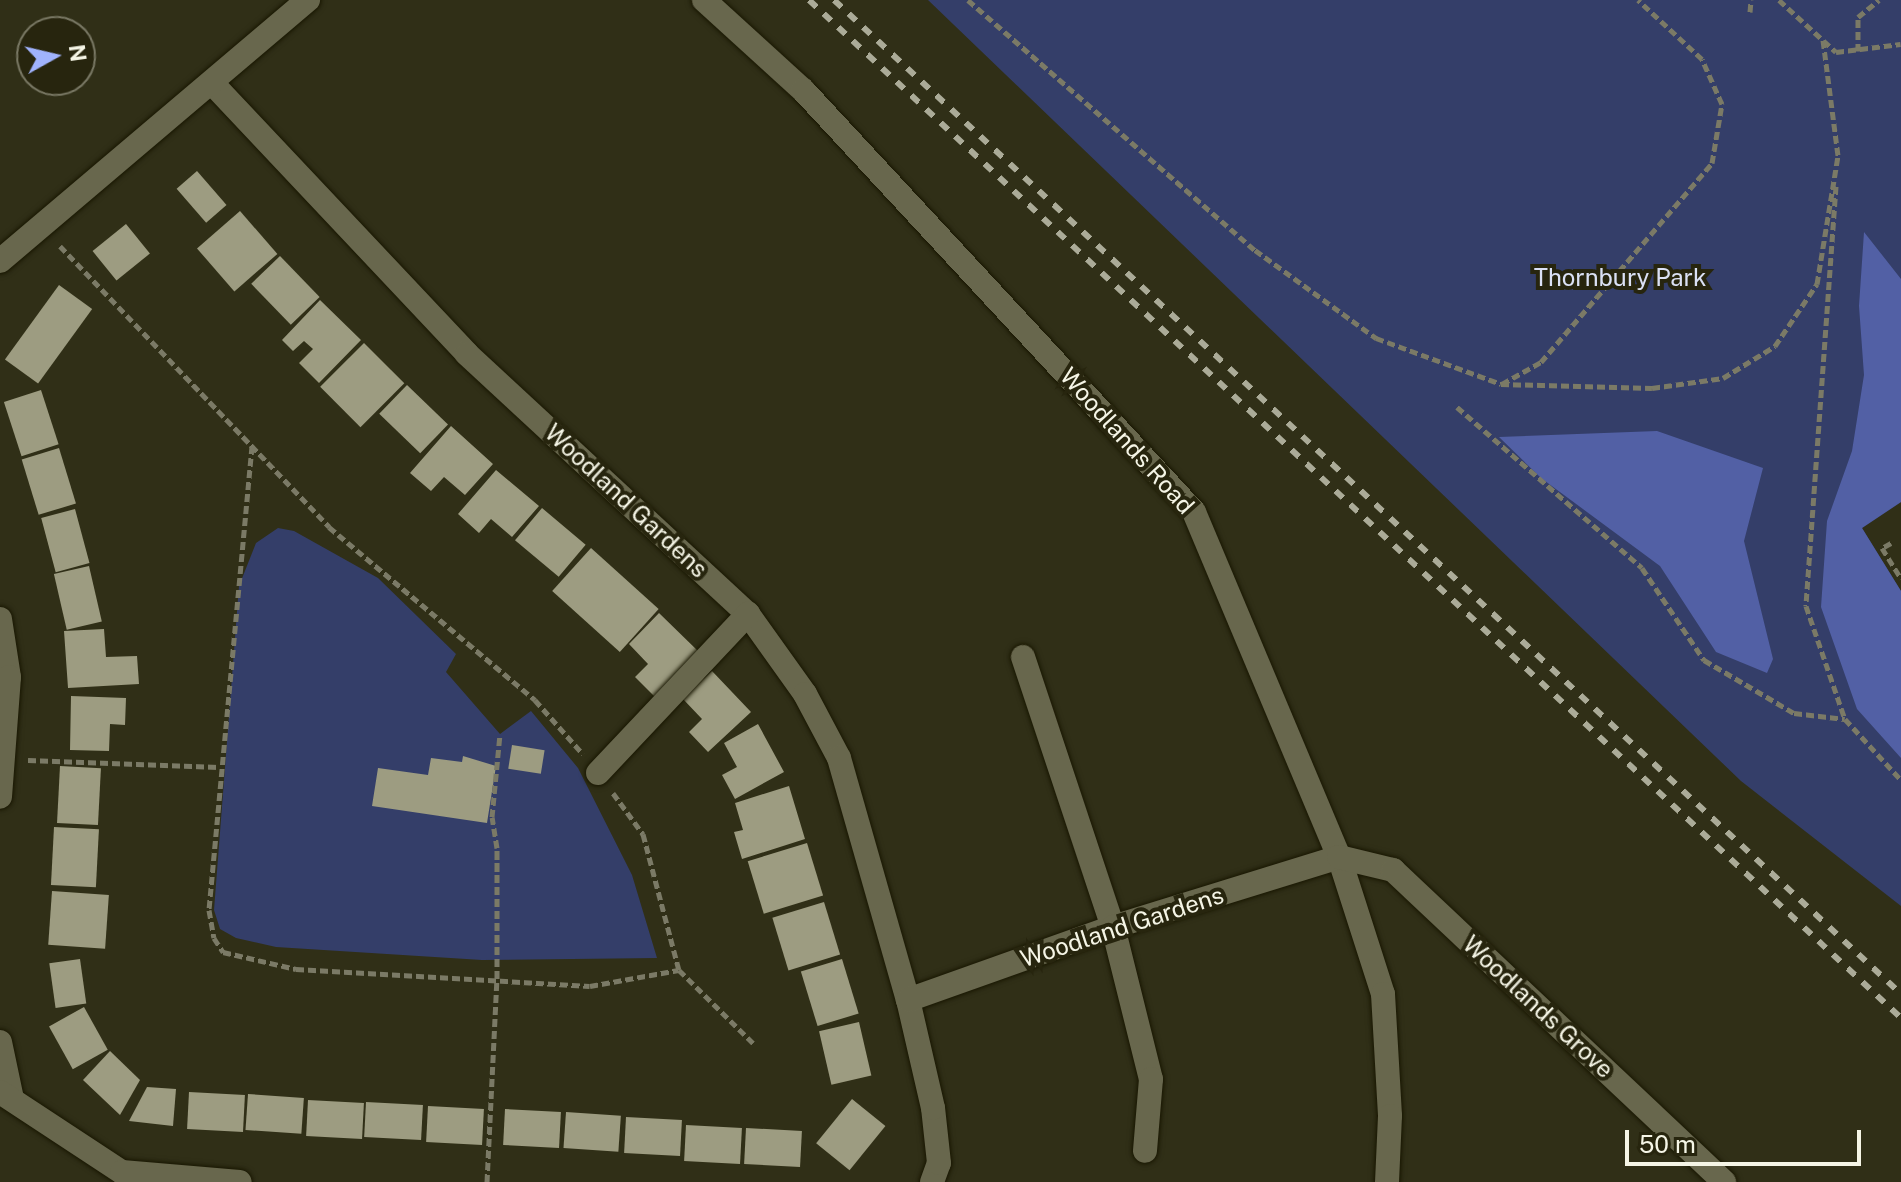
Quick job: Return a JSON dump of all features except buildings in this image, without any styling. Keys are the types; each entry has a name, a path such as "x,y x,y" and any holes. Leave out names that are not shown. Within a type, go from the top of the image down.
{"street":[{"path":"0,261 308,0"},
{"name":"Woodlands Road","path":"704,0 803,90 1194,512 1339,857 1383,994 1390,1116 1387,1182"},
{"name":"Woodland Gardens","path":"212,83 467,354 748,614 805,694 839,758 908,1000 933,1108 939,1163 932,1182"},
{"path":"598,773 748,614"},
{"path":"0,619 9,677 0,797"},
{"path":"1023,657 1113,927 1151,1079 1145,1151"},
{"name":"Woodland Gardens","path":"908,1000 1113,927 1339,857"},
{"name":"Woodlands Grove","path":"1339,857 1393,870 1724,1182"},
{"path":"0,1042 6,1096 122,1172 240,1182"}],"path":[{"path":"968,0 1255,250 1376,338 1501,384 1652,388 1723,378 1775,346 1817,284 1838,156"},
{"path":"1501,384 1541,362 1712,163 1722,104 1702,59 1638,0"},
{"path":"1750,12 1751,0"},
{"path":"1779,0 1836,52 1901,44"},
{"path":"1858,51 1858,17 1879,0"},
{"path":"1823,40 1838,156 1806,606 1845,719 1901,780"},
{"path":"41,229 79,262 329,527 535,700 598,773 643,834 679,970 753,1043"},
{"path":"1457,407 1642,568 1704,660 1794,713 1845,719"},
{"path":"252,445 219,767 209,910 214,938 223,952 296,969 590,986 679,970"},
{"path":"1891,543 1882,548 1901,578"},
{"path":"487,1182 497,979 497,848 492,817 500,734"},
{"path":"3,759 219,767"}],"green space":[{"name":"Thornbury Park","path":"928,0 1901,0 1901,502 1862,528 1901,591 1901,906 1741,781"},
{"path":"278,528 294,531 378,578 456,654 446,672 500,734 531,711 578,768 632,875 657,958 482,960 276,947 236,938 220,929 214,910 239,586 256,543"}],"shaded area":[{"path":"1864,232 1901,279 1901,502 1862,528 1901,591 1901,758 1857,709 1821,607 1827,521 1852,451 1864,375 1859,306"},
{"path":"1657,431 1763,468 1744,541 1773,659 1767,673 1716,652 1660,566 1541,478 1499,437"}],"railway":[{"path":"809,0 1901,1018"},
{"path":"834,0 1901,994"}]}
